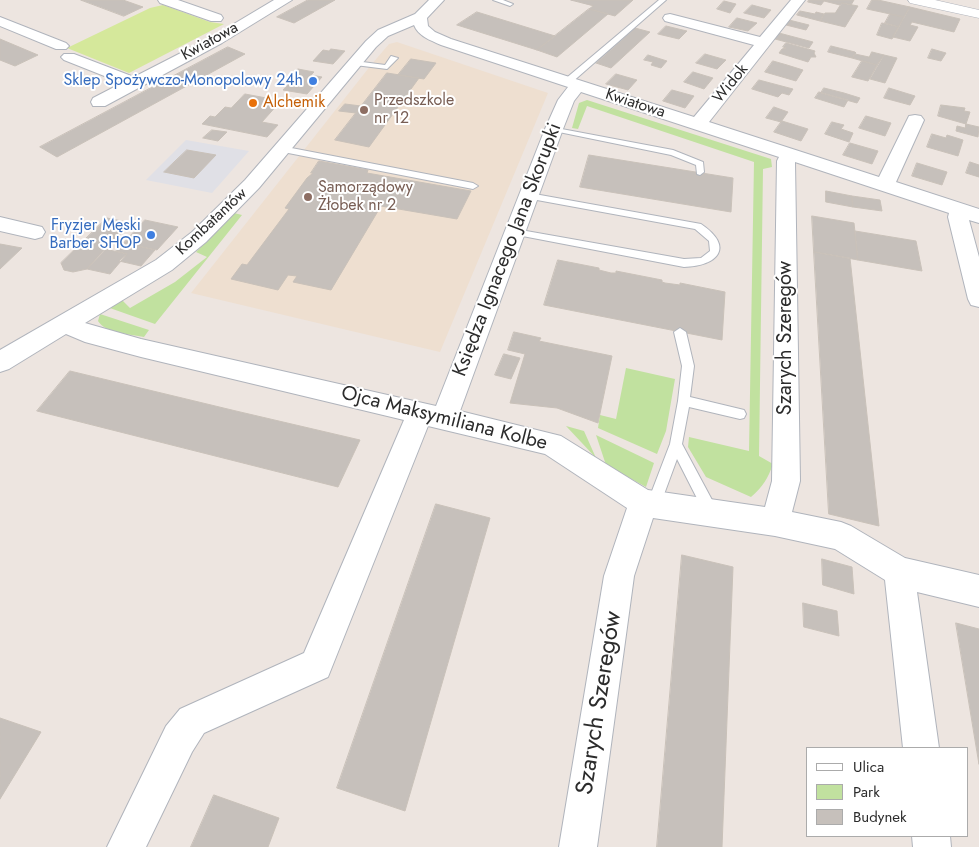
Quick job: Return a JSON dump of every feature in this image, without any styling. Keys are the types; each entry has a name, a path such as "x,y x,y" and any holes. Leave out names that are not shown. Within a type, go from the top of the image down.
{"main road":[{"path":"915,0 979,14"}],"street":[{"path":"165,0 216,18"},
{"name":"Kwiatowa","path":"98,102 217,40 285,0"},
{"path":"430,35 421,27 420,17 437,0"},
{"name":"Widok","path":"697,125 798,0"},
{"name":"Kombatantów","path":"0,362 164,265 199,237 252,184 371,44 383,33 420,17"},
{"name":"Widok","path":"670,18 764,43"},
{"path":"0,21 134,83"},
{"path":"383,33 401,32 430,35"},
{"name":"Kwiatowa","path":"430,35 697,125 970,212"},
{"name":"Księdza Ignacego Jana Skorupki","path":"126,847 179,740 192,722 316,665 515,232 572,84"},
{"path":"885,185 915,120"},
{"name":"Szarych Szeregów","path":"775,522 786,481 786,161 790,154"},
{"path":"970,212 958,217 979,299"},
{"path":"0,224 35,232"},
{"name":"Ojca Maksymiliana Kolbe","path":"66,323 85,334 141,348 552,444 648,503 775,522 841,536 900,572 979,591"},
{"name":"Szarych Szeregów","path":"578,847 619,576 648,503"},
{"path":"900,572 921,747"}],"lane":[{"path":"496,0 510,4"},
{"path":"572,84 664,0"},
{"path":"356,62 387,67 394,58"},
{"path":"554,129 673,153 700,164 700,172"},
{"path":"282,149 473,186"},
{"path":"515,232 684,263 704,262 712,257 716,251 717,244 714,238 698,226 529,196"},
{"path":"648,503 676,444 684,402 688,366 680,332"},
{"path":"684,402 740,414"},
{"path":"676,444 712,513"}],"shaded area":[{"path":"397,42 548,93 440,352 191,293 371,65 389,44"},
{"path":"186,140 249,151 212,193 146,180"}],"green space":[{"path":"163,5 210,22 224,24 129,73 67,48 150,8"},
{"path":"587,100 771,159 772,167 763,169 759,456 773,464 765,482 751,497 706,477 688,447 689,437 749,451 754,162 587,106 578,129 572,128 579,103"},
{"path":"234,213 242,215 155,324 107,307 121,299 130,308 175,282 207,257 196,252"},
{"path":"100,314 149,330 144,337 112,331 101,325 98,321"},
{"path":"626,368 675,379 666,431 657,454 598,428 600,415 616,419"},
{"path":"566,426 584,431 596,458"},
{"path":"596,435 654,463 646,487 606,465"}],"building":[{"path":"81,0 123,0 143,7 124,16"},
{"path":"308,0 335,0 294,23 277,17"},
{"path":"571,0 633,0 615,16 589,9 593,6"},
{"path":"809,0 854,0 851,5 842,3 840,5 824,1 821,5 808,2"},
{"path":"872,0 910,7 904,17 867,9"},
{"path":"724,1 736,4 730,13 717,9"},
{"path":"842,3 858,6 845,27 820,21 825,13 835,13"},
{"path":"752,5 771,10 764,18 744,13"},
{"path":"910,7 960,19 954,32 912,22 910,25 918,27 910,41 893,37"},
{"path":"589,9 608,14 557,57 537,50"},
{"path":"800,11 824,14 820,21 797,15"},
{"path":"477,12 555,36 537,50 457,25"},
{"path":"890,14 904,17 899,27 885,23"},
{"path":"737,18 757,23 748,31 729,27"},
{"path":"789,20 809,25 806,30 786,25"},
{"path":"882,23 899,27 892,39 877,35"},
{"path":"666,26 687,31 679,39 658,34"},
{"path":"635,28 650,32 611,68 596,63"},
{"path":"779,33 813,42 809,48 775,39"},
{"path":"0,39 38,55 15,66 0,60"},
{"path":"786,43 815,51 816,57 811,57 808,62 779,53 782,49 786,48 783,47"},
{"path":"831,46 856,53 852,58 828,52"},
{"path":"228,47 245,54 57,157 40,147"},
{"path":"331,49 345,51 333,64 313,61 323,50 329,51"},
{"path":"932,49 946,53 941,61 928,58"},
{"path":"872,52 884,55 877,65 852,58 855,54 869,57"},
{"path":"705,54 726,60 717,69 696,63"},
{"path":"648,55 667,61 661,68 651,65 653,62 644,60"},
{"path":"884,55 897,58 885,83 870,79"},
{"path":"411,59 436,63 424,79 398,75"},
{"path":"773,61 803,70 796,81 765,72"},
{"path":"862,61 877,65 868,81 852,77"},
{"path":"298,69 314,72 305,81 289,79"},
{"path":"693,72 713,78 704,89 684,82"},
{"path":"387,73 419,78 369,147 335,140"},
{"path":"616,74 637,80 628,90 606,84"},
{"path":"311,75 322,77 307,94 283,90 293,79 305,81"},
{"path":"759,80 793,89 789,95 782,93 778,97 752,89"},
{"path":"824,88 860,98 857,103 821,93"},
{"path":"889,88 915,96 910,105 884,98"},
{"path":"672,90 694,96 685,108 663,101"},
{"path":"819,92 848,100 844,107 815,98"},
{"path":"245,94 277,100 279,103 262,122 278,125 267,137 202,124 210,116 215,117 225,107 231,108"},
{"path":"345,104 361,106 356,113 339,111"},
{"path":"941,105 965,108 964,111 970,112 966,124 938,116"},
{"path":"774,107 788,112 781,122 766,118"},
{"path":"866,116 891,123 885,136 859,128"},
{"path":"782,121 808,129 801,141 774,132"},
{"path":"832,122 844,125 841,129 853,133 849,142 825,134"},
{"path":"966,124 979,127 978,137 956,131 957,126 965,128"},
{"path":"212,130 227,132 218,141 203,138"},
{"path":"932,134 946,138 947,135 963,140 958,156 927,147"},
{"path":"850,143 878,151 872,164 843,155"},
{"path":"187,150 216,155 194,178 164,172"},
{"path":"589,155 733,178 731,212 580,187"},
{"path":"319,161 368,170 367,173 471,191 457,219 381,206 331,290 293,282 297,276 288,275 278,290 231,279 242,264 247,265 289,209 285,208 307,178 313,173 311,173"},
{"path":"970,162 979,165 979,177 966,173"},
{"path":"917,163 947,172 942,185 912,176"},
{"path":"826,191 852,196 853,207 826,202"},
{"path":"852,196 880,200 882,211 853,207"},
{"path":"812,216 854,223 858,260 814,252"},
{"path":"107,218 131,223 87,269 73,272 64,270 61,263"},
{"name":"Fryzjer Męski Barber SHOP","path":"145,220 178,227 157,250 124,243"},
{"path":"855,231 916,241 922,271 858,260"},
{"path":"124,243 155,250 141,266 119,261 127,254 116,251"},
{"path":"0,244 22,248 0,269"},
{"path":"105,249 127,254 110,274 87,269"},
{"path":"814,252 850,258 879,526 829,514"},
{"path":"558,260 599,268 599,270 611,273 616,273 616,271 662,280 665,283 680,285 680,283 725,292 722,340 544,305"},
{"path":"514,332 541,338 539,341 612,356 598,423 557,408 510,403 525,354 508,350"},
{"path":"504,354 520,358 511,379 495,375"},
{"path":"70,371 360,440 338,487 37,411"},
{"path":"436,504 490,518 405,811 337,788"},
{"path":"682,555 733,567 722,847 657,847"},
{"path":"822,559 852,567 854,594 823,585"},
{"path":"803,603 837,611 839,636 804,627"},
{"path":"956,623 979,629 979,764"},
{"path":"0,718 41,732 0,799"},
{"path":"214,795 279,818 268,847 191,847"}],"place":[{"name":"Sklep Spożywczo-Monopolowy 24h","path":"313,81"},
{"name":"Alchemik","path":"253,103"},
{"name":"Przedszkole nr 12","path":"364,110"},
{"name":"Samorządowy Żłobek nr 2","path":"308,197"},
{"name":"Fryzjer Męski Barber SHOP","path":"151,235"}]}
